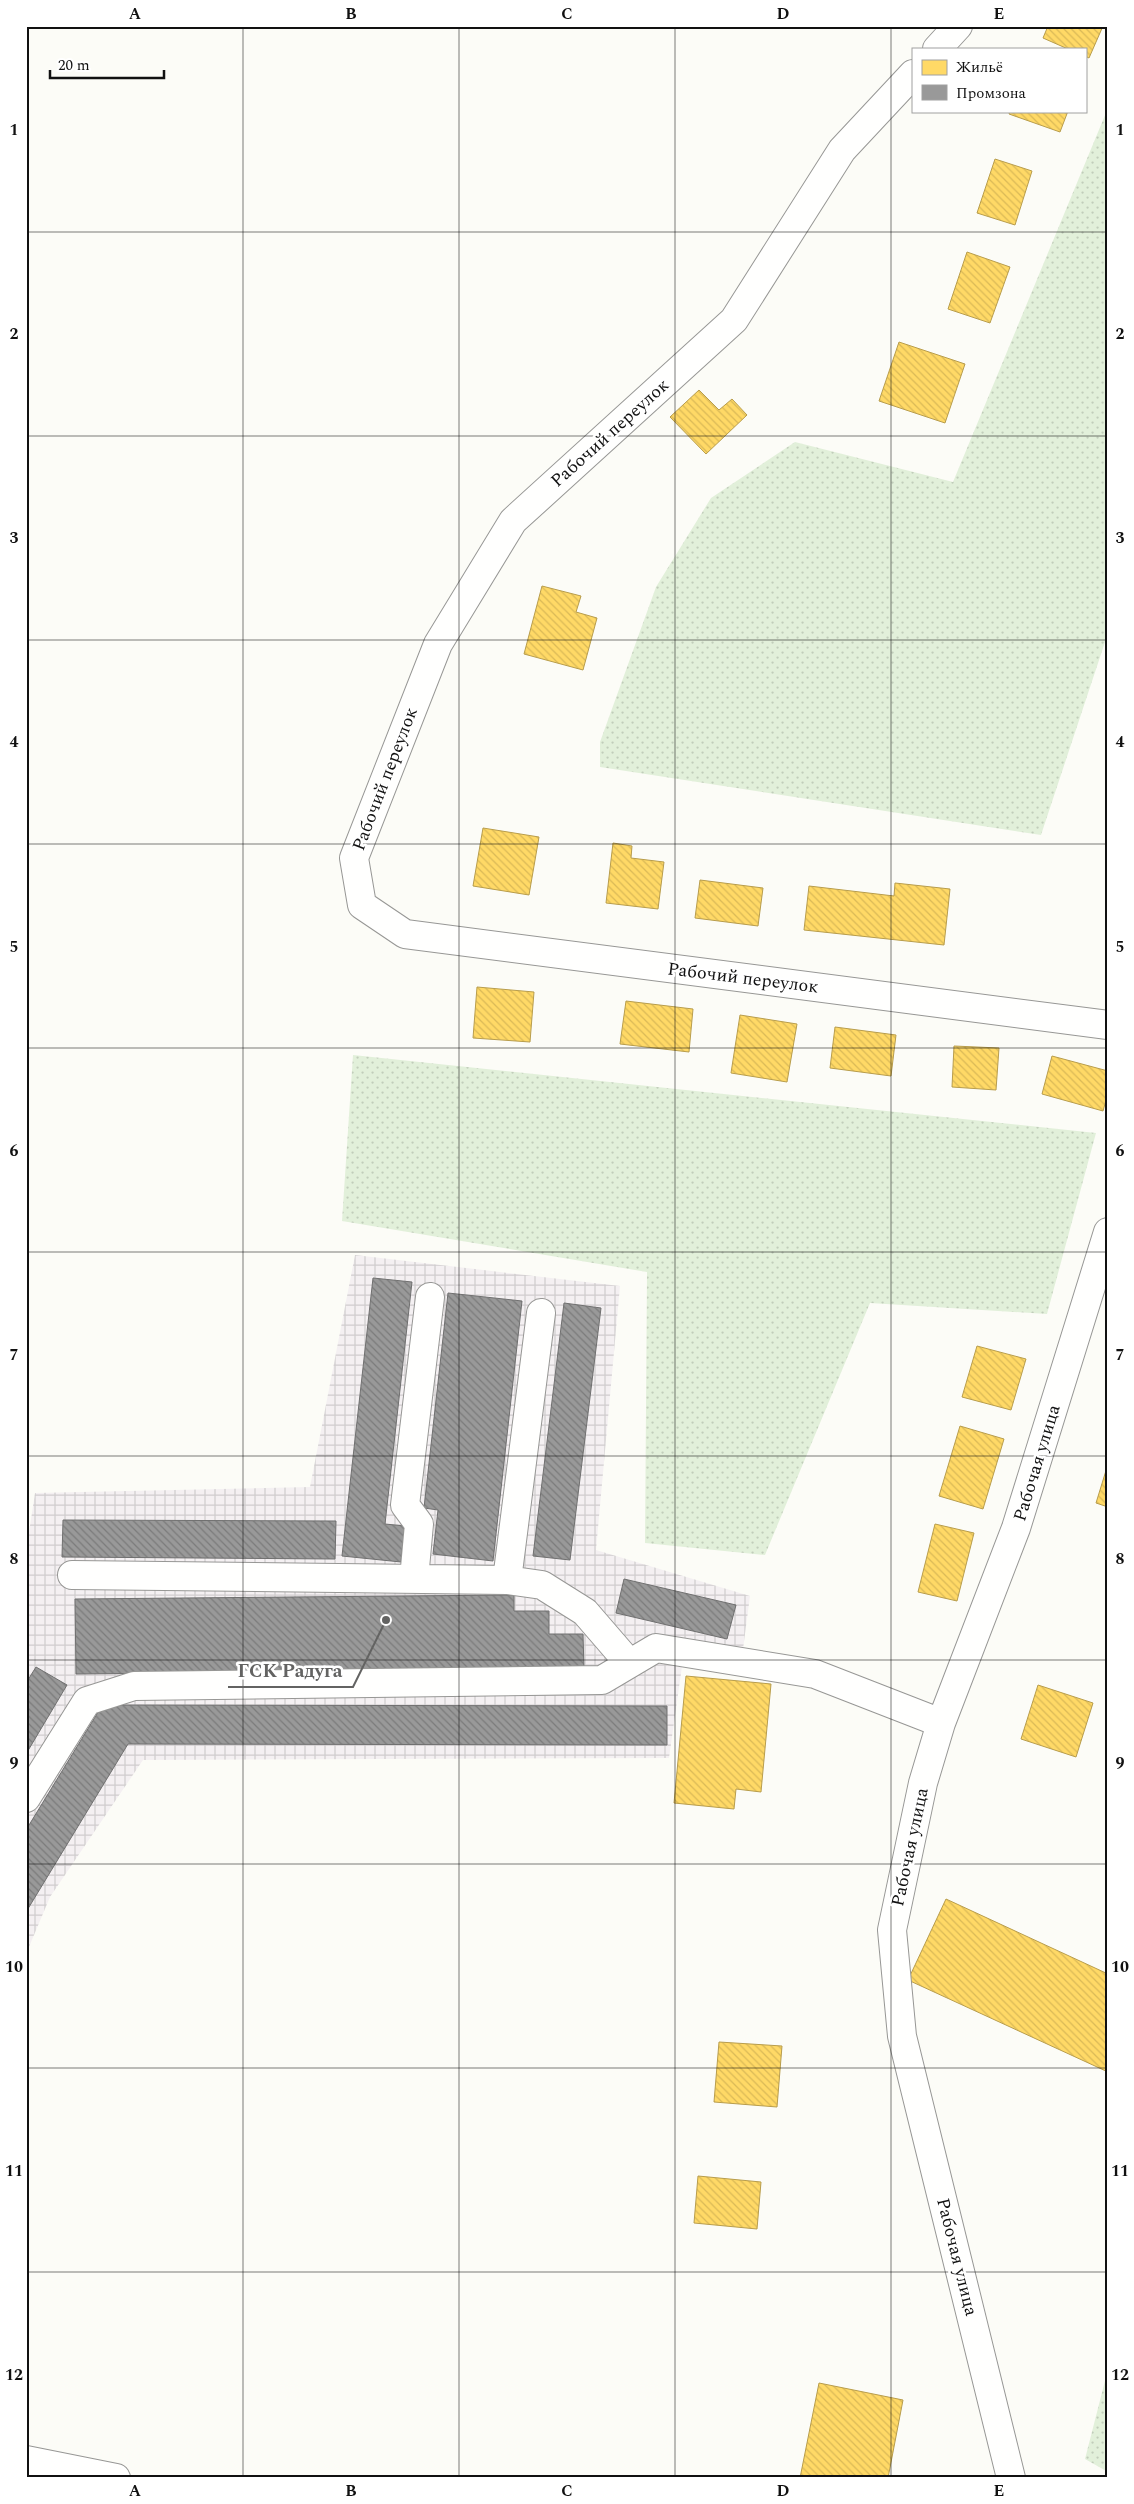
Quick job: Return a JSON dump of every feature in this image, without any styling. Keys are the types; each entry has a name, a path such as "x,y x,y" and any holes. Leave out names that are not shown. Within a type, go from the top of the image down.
{"street":[{"path":"938,48 958,26"},
{"name":"Рабочий переулок","path":"912,75 842,150 734,320 513,521 438,644 423,681 354,858 362,905 405,934 1108,1025"},
{"name":"Рабочая улица","path":"1011,2478 902,2036 892,1930 924,1783 941,1723 1016,1528 1108,1232"},
{"path":"414,1579 419,1524 405,1505 430,1297"},
{"path":"507,1580 541,1313"},
{"path":"72,1575 507,1580 542,1585 585,1612 629,1663"},
{"path":"26,1798 87,1701 134,1686 602,1680 656,1648 815,1674 941,1723"},
{"path":"26,2460 116,2478"}],"shaded area":[{"path":"355,1255 620,1286 596,1550 750,1596 743,1649 685,1645 669,1758 143,1760 50,1897 26,1954 26,1552 35,1493 310,1487"}],"green space":[{"path":"1108,108 1108,633 1041,835 600,767 600,742 656,587 711,498 795,442 953,482"},
{"path":"353,1055 1096,1133 1047,1314 870,1303 765,1555 645,1543 647,1272 342,1221"},
{"path":"1108,2369 1108,2472 1085,2459"}],"building: Жильё":[{"path":"1048,26 1103,26 1089,58 1086,56 1086,48 1066,48 1043,38"},
{"path":"1010,112 1068,112 1060,132 1009,114"},
{"path":"995,159 1032,171 1015,225 977,213"},
{"path":"967,252 1010,267 990,323 948,309"},
{"path":"899,342 965,364 945,423 879,401"},
{"path":"699,390 719,410 732,399 747,415 706,454 670,417"},
{"path":"542,586 581,596 576,612 597,618 583,670 524,654"},
{"path":"483,828 539,837 529,895 473,886"},
{"path":"613,843 632,846 631,858 664,862 658,909 606,903"},
{"path":"700,880 763,888 758,926 695,918"},
{"path":"895,883 950,889 944,945 804,930 809,886 894,896"},
{"path":"477,987 534,992 530,1042 473,1038"},
{"path":"626,1001 693,1009 689,1052 620,1044"},
{"path":"740,1015 797,1024 787,1082 731,1073"},
{"path":"835,1027 896,1035 891,1076 830,1068"},
{"path":"954,1046 999,1048 996,1090 952,1087"},
{"path":"1052,1056 1108,1071 1108,1093 1103,1111 1042,1094"},
{"path":"977,1346 1026,1359 1011,1410 962,1397"},
{"path":"960,1426 1004,1439 983,1509 939,1496"},
{"path":"1108,1464 1108,1507 1096,1503"},
{"path":"935,1524 974,1533 957,1601 918,1592"},
{"path":"686,1676 771,1684 761,1792 736,1789 734,1809 674,1803"},
{"path":"1038,1685 1093,1703 1076,1757 1021,1739"},
{"path":"946,1899 1108,1974 1108,2072 908,1980"},
{"path":"719,2042 782,2046 777,2107 714,2102"},
{"path":"698,2176 761,2182 757,2229 694,2223"},
{"path":"819,2383 903,2400 888,2478 800,2478"}],"building: Промзона":[{"path":"373,1278 412,1282 385,1524 405,1526 401,1562 342,1556"},
{"path":"448,1293 522,1301 493,1561 433,1554 438,1510 424,1508"},
{"path":"564,1303 601,1308 570,1560 533,1556"},
{"path":"63,1520 336,1521 335,1559 62,1557"},
{"path":"624,1579 736,1605 727,1639 616,1613"},
{"path":"514,1595 514,1611 549,1611 549,1634 583,1634 584,1669 76,1674 75,1599"},
{"path":"36,1667 67,1685 26,1754 26,1683"},
{"path":"106,1705 667,1706 667,1745 128,1744 26,1912 26,1830 100,1709"}],"place":[{"name":"ГСК Радуга","path":"386,1620"}]}
